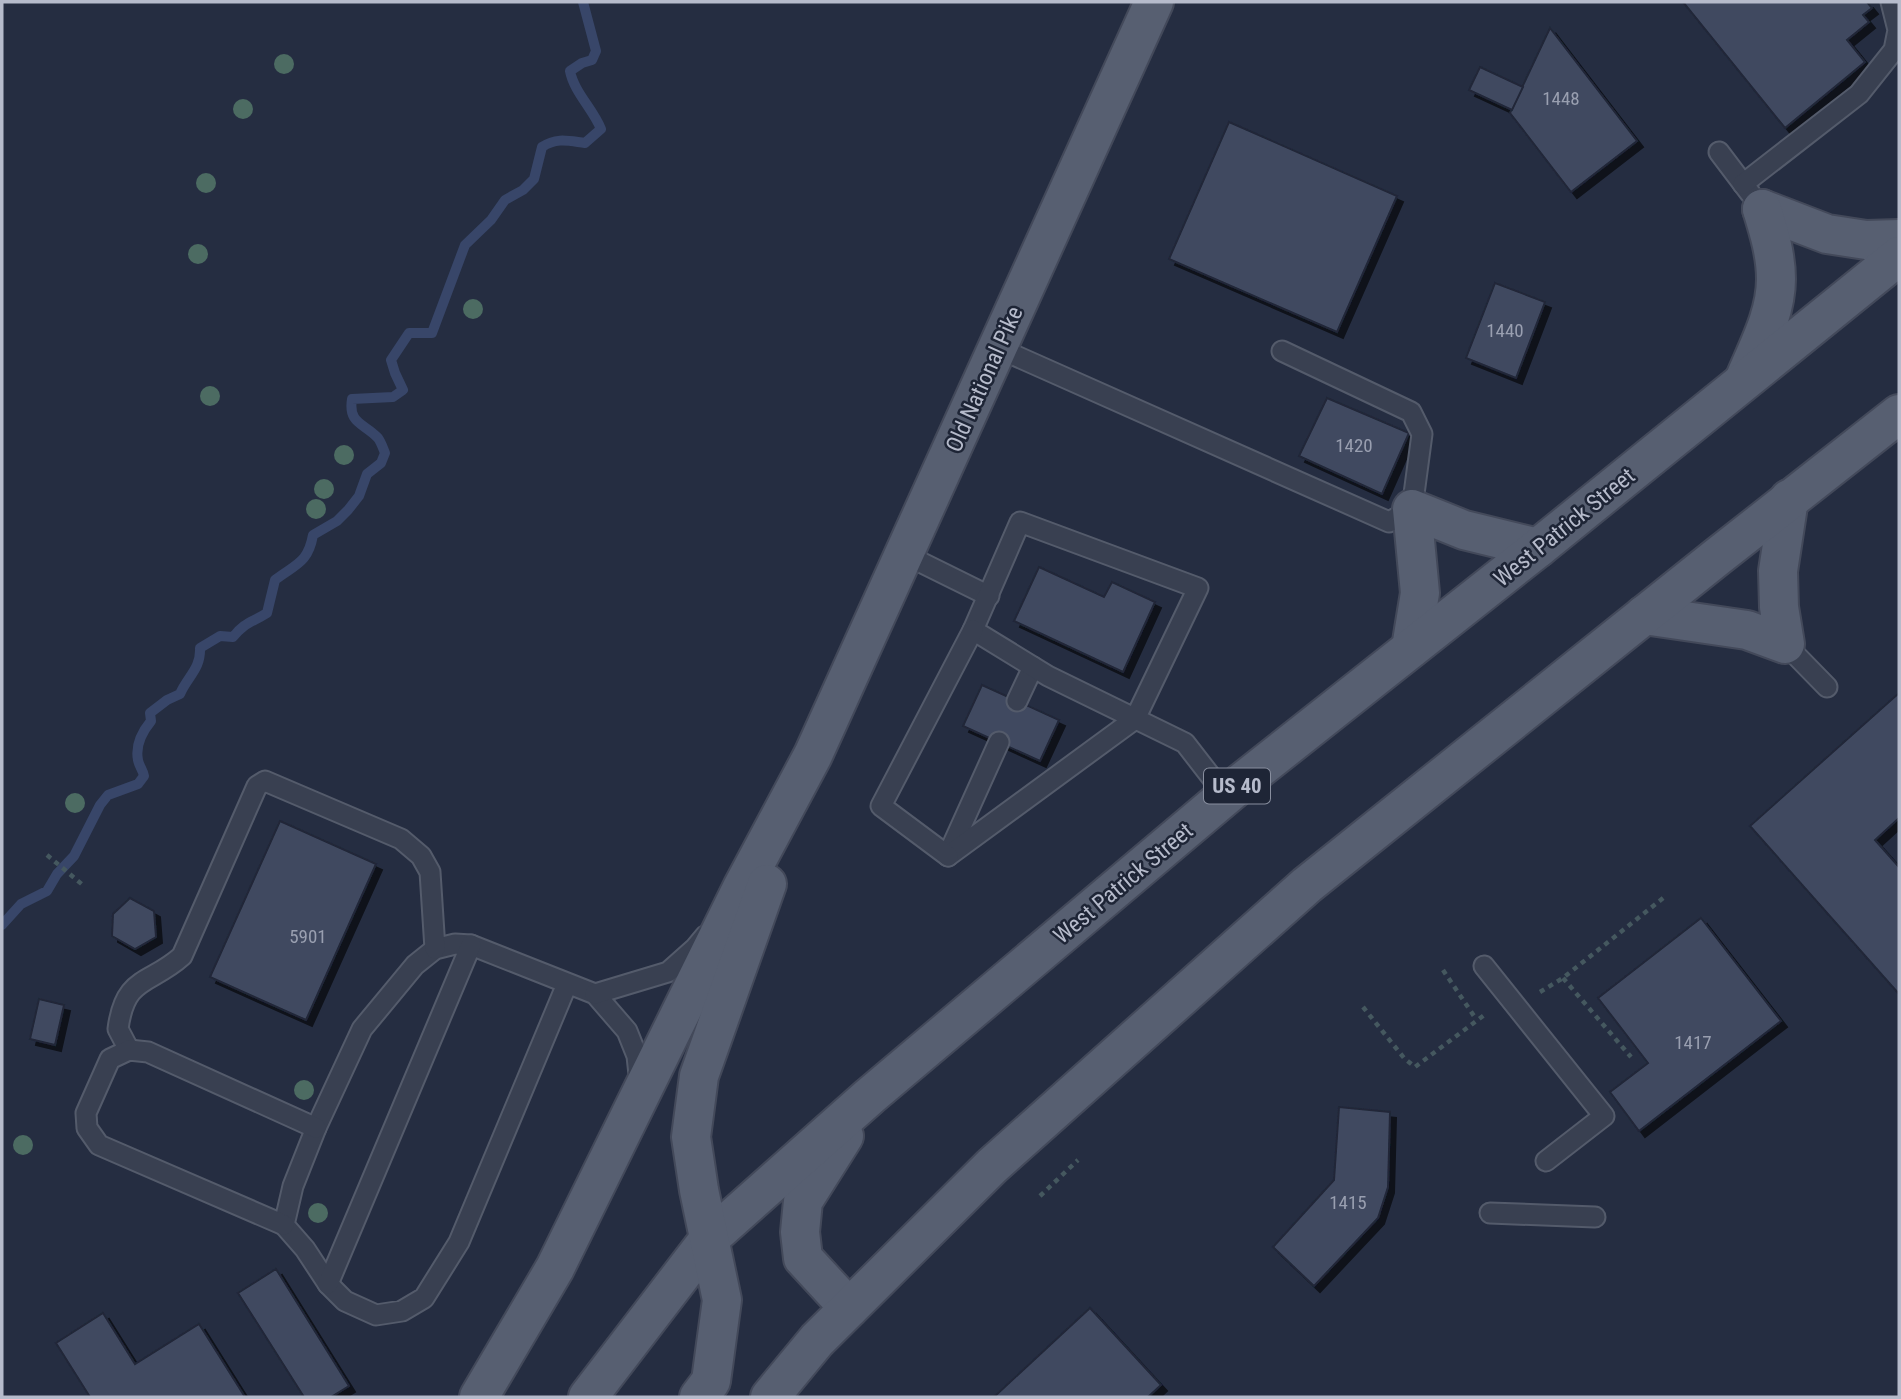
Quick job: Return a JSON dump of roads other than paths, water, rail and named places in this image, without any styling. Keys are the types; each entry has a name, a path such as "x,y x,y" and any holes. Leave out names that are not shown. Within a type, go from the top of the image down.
{"main road":[{"name":"Old National Pike","path":"813,755 1154,2"},
{"path":"1752,197 1828,234 1866,240 1899,239"},
{"path":"1743,383 1771,316 1776,280 1772,241 1752,197"},
{"name":"West Patrick Street","path":"588,1397 709,1239 870,1096 1226,796 1899,256"},
{"path":"771,1397 817,1340 992,1166 1307,885 1899,414"},
{"path":"1644,615 1747,630 1785,644 1779,607 1778,571 1789,499"},
{"path":"1411,648 1420,593 1412,509 1464,530 1538,548"},
{"path":"479,1397 555,1268 742,888 813,755"},
{"path":"699,1397 711,1381 722,1300 691,1137 699,1076 813,755"},
{"path":"849,1308 803,1258 800,1232 803,1201 870,1096"}],"lane":[{"path":"1719,152 1752,197 1859,94 1894,50 1898,30 1891,2"},
{"path":"998,348 1389,522 1412,509 1422,434 1411,412 1282,351"},
{"path":"1020,522 1198,588 1135,719 948,856 881,806 973,630 1020,522"},
{"path":"904,554 989,596"},
{"path":"973,630 1048,676 1185,743 1226,796"},
{"path":"1785,644 1827,687"},
{"path":"1017,701 1034,667"},
{"path":"948,856 999,743"},
{"path":"129,1050 118,1028 125,999 136,984 173,964 182,956 257,786 265,781 401,839 421,856 430,872 435,949"},
{"path":"595,994 668,972 695,948 742,888"},
{"path":"284,1225 293,1186 316,1128 362,1029 415,965 435,949 455,944 471,946 595,994 627,1031 637,1056 640,1091"},
{"path":"328,1284 471,946"},
{"path":"1484,966 1604,1116 1546,1161"},
{"path":"316,1128 148,1052 129,1050 110,1059 86,1113 86,1128 99,1145 284,1225 328,1284 345,1301 376,1315 402,1311 424,1298 459,1242 567,984"},
{"path":"1490,1213 1595,1217"}],"waterway":[{"path":"2,925 21,904 47,891 57,874 74,856 100,805 108,795 138,784 144,776 137,754 142,734 151,721 150,713 180,694 196,667 200,648 220,636 233,637 245,625 267,613 275,580 300,562 308,552 313,535 337,521 359,496 367,474 381,463 385,453 378,438 352,414 352,399 393,397 403,390 391,360 409,333 432,333 465,245 491,220 505,200 523,190 534,179 542,147 558,141 585,143 601,129 575,86 570,71 592,60 596,51 583,2"}]}
